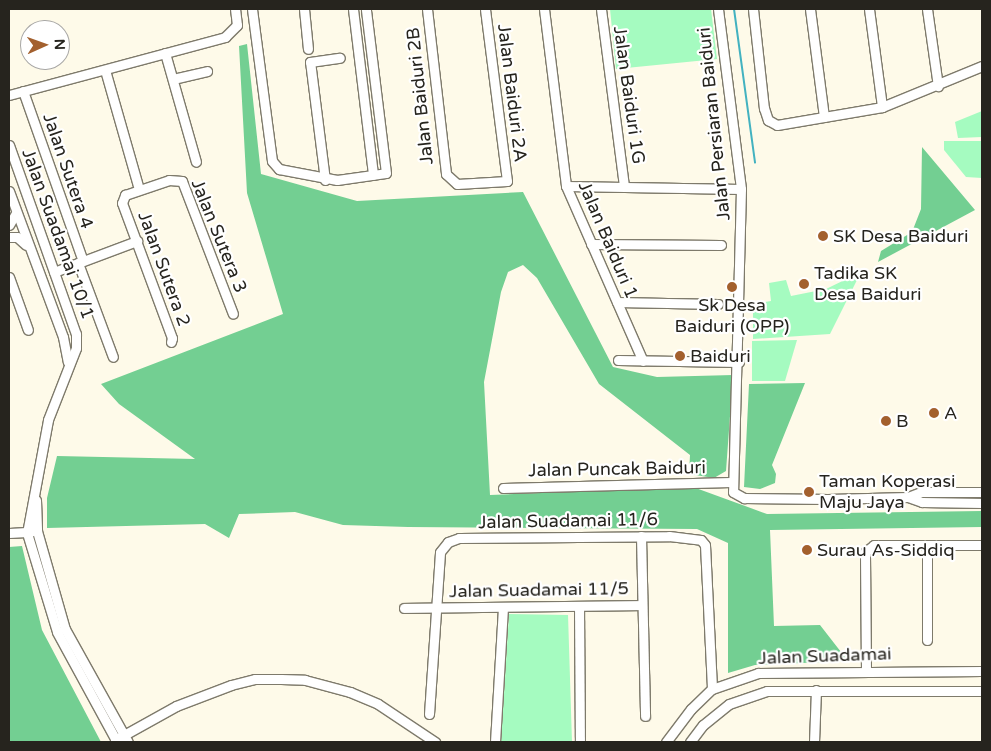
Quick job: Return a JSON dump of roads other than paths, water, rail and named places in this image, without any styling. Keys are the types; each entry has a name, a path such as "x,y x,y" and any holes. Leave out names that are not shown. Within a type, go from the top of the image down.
{"street":[{"path":"9,95 106,74 166,57 225,37 236,25 235,9"},
{"path":"252,9 272,161 279,169 325,180 373,175 386,173 367,9 353,9 373,175"},
{"path":"304,9 308,49"},
{"name":"Jalan Baiduri 2B","path":"427,9 446,174 457,184 507,181"},
{"name":"Jalan Baiduri 2A","path":"485,9 507,181"},
{"name":"Jalan Baiduri 1","path":"544,9 566,186 643,361"},
{"name":"Jalan Baiduri 1G","path":"601,9 624,186"},
{"name":"Jalan Persiaran Baiduri","path":"718,9 741,189 739,362 731,482"},
{"path":"752,9 764,108 768,120 777,125 882,107 938,86 982,66"},
{"path":"810,9 824,117"},
{"path":"869,9 882,107"},
{"path":"927,9 938,86"},
{"path":"166,57 196,162"},
{"path":"325,180 310,62 340,58"},
{"path":"173,79 207,70"},
{"path":"106,74 139,189"},
{"name":"Jalan Sutera 4","path":"23,91 113,357"},
{"name":"Jalan Suadamai 10/1","path":"9,145 76,334 76,348 68,362 48,420 36,493 27,532"},
{"name":"Jalan Sutera 2","path":"169,180 125,195 122,203 172,338 171,342"},
{"name":"Jalan Sutera 3","path":"169,180 182,181 233,314"},
{"path":"566,186 741,189"},
{"name":"Jalan Suadamai 10/1","path":"9,191 28,247 63,337 68,362"},
{"path":"9,226 16,213"},
{"path":"9,237 17,238 28,247"},
{"path":"54,272 80,264 137,241"},
{"path":"591,244 721,245"},
{"path":"9,277 28,330"},
{"path":"617,302 718,304"},
{"path":"618,360 739,362"},
{"name":"Jalan Puncak Baiduri","path":"502,488 654,482 731,482"},
{"path":"731,482 733,492 744,498 908,496 921,492 982,492"},
{"name":"Jalan Suadamai 10/1","path":"36,493 37,531 65,629 126,738"},
{"path":"908,496 922,502 982,503"},
{"path":"9,533 37,531"},
{"path":"27,532 58,632 116,741 126,738 141,726 176,706 231,685 255,679 281,679 306,680 350,692 378,704 435,742"},
{"path":"641,536 645,716"},
{"name":"Jalan Suadamai 11/6","path":"436,608 440,552 448,542 459,538 641,536 701,540 705,545 712,690"},
{"path":"866,670 865,552 874,545 982,545"},
{"path":"927,545 927,640"},
{"name":"Jalan Suadamai 11/5","path":"404,608 642,605"},
{"path":"579,606 580,742"},
{"path":"495,742 503,607"},
{"path":"429,714 436,608"},
{"name":"Jalan Suadamai","path":"665,741 712,690 758,672 866,670 982,671"},
{"path":"814,742 816,690"},
{"path":"690,742 717,712 741,698 766,691 982,691"},
{"path":"115,718 124,724 141,726"},
{"path":"134,742 141,726"}],"waterway":[{"path":"734,9 755,163"}],"place":[{"name":"SK Desa Baiduri","path":"823,236"},
{"name":"Tadika SK Desa Baiduri","path":"804,284"},
{"name":"Sk Desa Baiduri (OPP)","path":"732,287"},
{"name":"Baiduri","path":"680,356"},
{"name":"A","path":"934,413"},
{"name":"B","path":"886,421"},
{"name":"Taman Koperasi Maju Jaya","path":"809,492"},
{"name":"Surau As-Siddiq","path":"807,550"}]}
